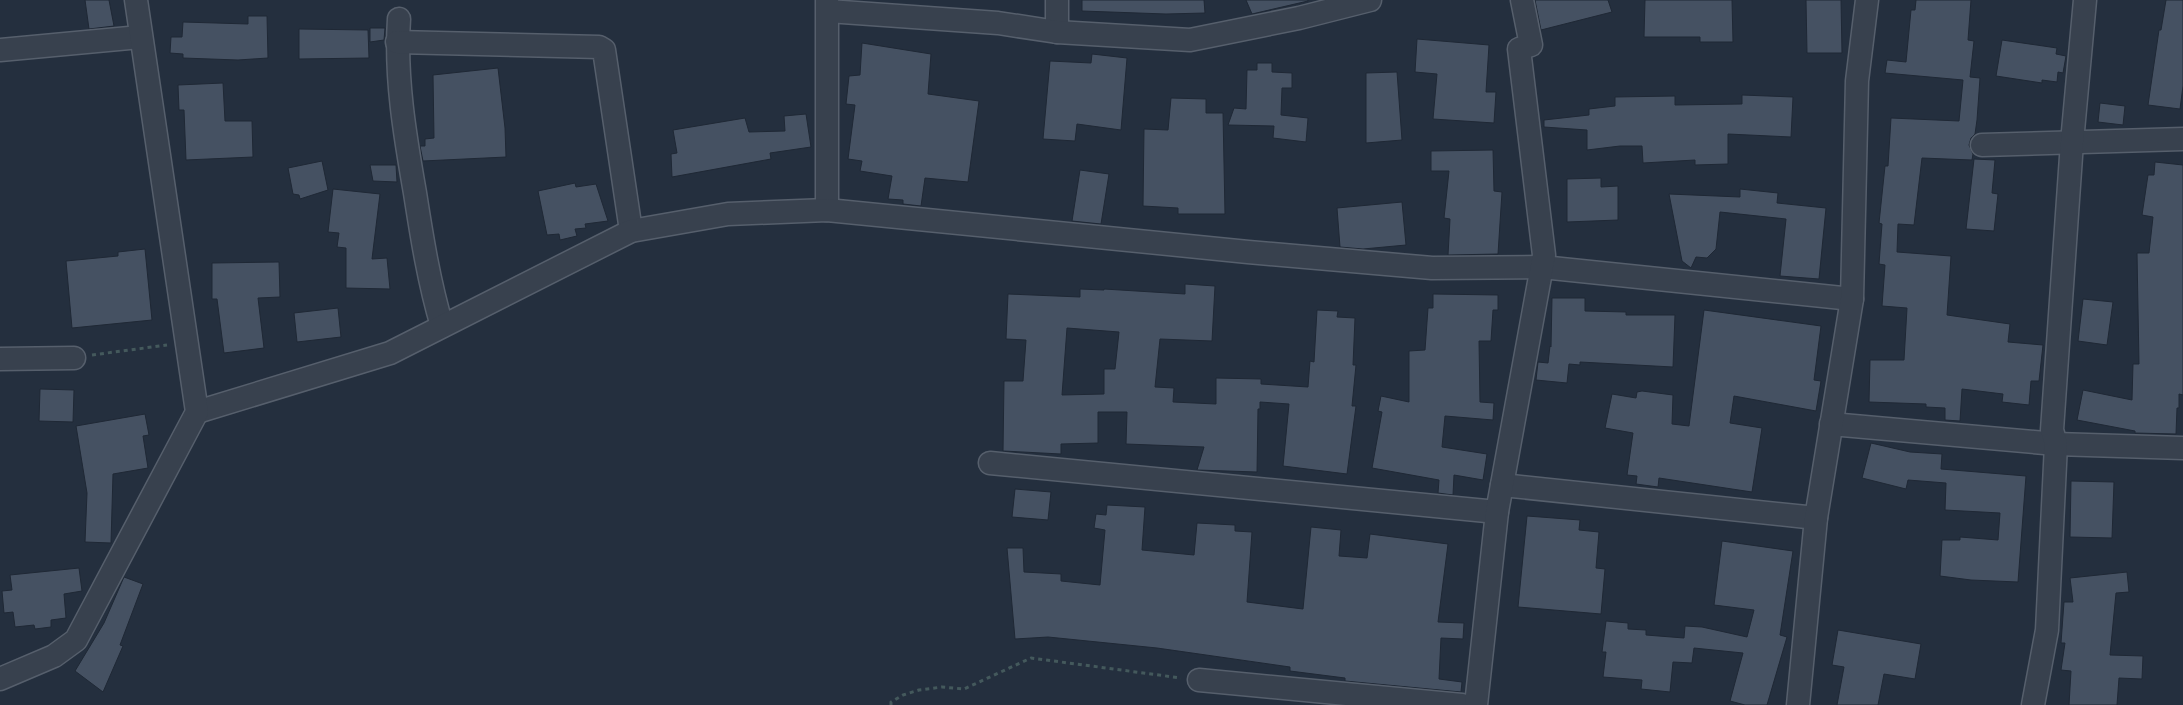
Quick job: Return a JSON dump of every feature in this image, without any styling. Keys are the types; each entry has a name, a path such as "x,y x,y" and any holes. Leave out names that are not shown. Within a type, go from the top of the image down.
{"street":[{"path":"0,679 54,656 76,640 197,412 136,0"},
{"path":"1057,0 1057,32"},
{"path":"827,210 828,5 998,23 1057,32 1190,40 1299,18 1370,0"},
{"path":"1476,705 1497,512 1544,255 1519,49 1531,45 1522,0"},
{"path":"1798,705 1816,518 1852,299 1857,81 1866,0"},
{"path":"2033,705 2047,630 2056,444 2052,430 2072,142 2085,0"},
{"path":"399,19 397,42 406,138 430,285 442,326"},
{"path":"0,50 140,37"},
{"path":"397,42 599,47 604,50 631,231"},
{"path":"1982,146 2183,139"},
{"path":"197,412 390,352 631,231 728,214 827,210 1248,252 1432,268 1542,267 1852,299"},
{"path":"0,359 74,358"},
{"path":"1831,424 2056,444 2183,448"},
{"path":"990,463 1497,512"},
{"path":"1502,485 1816,518"},
{"path":"1199,680 1462,705"}],"path":[{"path":"74,358 186,342"},
{"path":"891,705 892,702 903,695 919,690 942,687 964,689 1031,658 1199,680"}],"building":[{"path":"85,0 109,0 114,26 89,29"},
{"path":"1082,0 1204,0 1205,13 1166,14 1082,11"},
{"path":"1246,0 1308,0 1308,1 1252,14"},
{"path":"1535,0 1608,0 1612,12 1541,30"},
{"path":"1645,0 1732,0 1733,42 1700,42 1700,37 1644,37"},
{"path":"1806,0 1841,0 1842,53 1807,53"},
{"path":"1916,0 1971,0 1968,40 1974,41 1970,77 1980,78 1977,120 1975,134 1971,138 1969,145 1973,154 1972,160 1922,158 1914,225 1898,224 1897,252 1951,256 1947,315 2010,324 2008,342 2043,345 2039,381 2031,381 2029,405 2002,402 2003,394 1962,389 1960,421 1945,420 1945,408 1926,407 1926,404 1869,402 1870,360 1904,360 1907,308 1882,306 1885,265 1879,264 1882,224 1879,223 1885,166 1888,166 1891,118 1959,121 1963,80 1885,73 1887,60 1906,62 1911,10 1915,10"},
{"path":"2166,0 2183,0 2183,86 2180,109 2148,105 2159,30 2161,30"},
{"path":"248,16 267,16 268,58 238,60 183,58 183,54 170,53 171,37 182,37 183,22 248,24"},
{"path":"370,28 385,28 384,40 370,42"},
{"path":"299,29 368,30 369,58 299,59"},
{"path":"1417,39 1489,45 1486,92 1496,92 1494,123 1433,119 1437,74 1415,72"},
{"path":"2002,40 2057,48 2056,54 2066,56 2063,73 2058,72 2057,82 2042,80 2042,83 1996,76"},
{"path":"862,43 931,54 928,94 979,101 968,182 925,178 921,206 903,204 903,200 888,199 892,176 860,171 862,161 848,159 855,105 846,104 849,76 860,75"},
{"path":"1092,54 1127,58 1121,130 1077,124 1075,141 1043,139 1050,61 1091,63"},
{"path":"1257,63 1272,63 1272,72 1292,73 1292,88 1282,88 1281,115 1308,118 1306,142 1273,138 1274,126 1228,125 1234,108 1246,109 1247,70 1257,70"},
{"path":"498,68 505,128 506,157 423,161 420,146 425,146 425,139 434,138 433,75"},
{"path":"1397,72 1402,140 1366,143 1366,73"},
{"path":"223,83 225,121 252,121 253,157 186,160 184,110 179,110 178,85"},
{"path":"1742,95 1793,97 1791,137 1728,134 1728,164 1695,165 1695,160 1643,163 1642,146 1620,146 1587,150 1587,130 1544,127 1544,120 1589,115 1589,109 1615,106 1615,97 1675,96 1675,105 1742,104"},
{"path":"1171,98 1206,99 1206,113 1223,113 1225,214 1178,214 1178,208 1143,206 1144,129 1168,130"},
{"path":"2100,103 2125,106 2123,125 2098,122"},
{"path":"806,114 811,147 770,153 771,159 672,177 671,154 677,153 673,130 745,118 749,132 785,131 784,116"},
{"path":"1493,150 1494,191 1502,192 1498,254 1448,255 1450,219 1444,218 1449,171 1431,171 1431,151"},
{"path":"1974,159 1995,160 1992,193 1998,194 1994,231 1966,229"},
{"path":"322,161 328,190 300,199 299,195 293,194 288,168"},
{"path":"2155,162 2183,165 2183,395 2179,394 2176,434 2135,433 2135,431 2077,420 2083,390 2132,400 2133,364 2139,364 2137,253 2149,253 2153,217 2142,215 2148,175 2154,175"},
{"path":"370,165 396,165 397,182 373,181"},
{"path":"1080,170 1109,174 1101,224 1072,221"},
{"path":"1601,178 1601,187 1618,186 1618,220 1567,222 1567,179"},
{"path":"575,183 576,187 596,184 608,221 585,224 586,228 575,229 577,236 560,240 559,234 547,235 538,191"},
{"path":"333,189 380,194 372,259 387,258 390,289 346,288 346,248 337,247 339,233 328,232"},
{"path":"1740,189 1778,193 1777,203 1826,208 1819,279 1780,276 1786,219 1720,212 1716,249 1707,258 1696,257 1691,268 1682,261 1669,194 1740,197"},
{"path":"1402,202 1406,245 1363,249 1340,247 1337,208"},
{"path":"145,249 152,320 72,328 66,261 118,256 118,252"},
{"path":"279,262 280,297 258,298 264,348 224,353 217,299 212,299 212,263"},
{"path":"1185,284 1215,286 1212,341 1160,339 1155,387 1174,388 1173,402 1216,404 1216,378 1261,379 1261,384 1308,387 1310,361 1314,362 1317,310 1338,311 1337,317 1355,318 1353,365 1356,365 1352,406 1356,406 1347,474 1283,466 1289,404 1260,402 1260,409 1258,409 1257,472 1197,470 1204,447 1126,444 1127,412 1098,412 1098,443 1061,444 1061,454 1003,451 1004,381 1023,381 1026,340 1006,339 1008,294 1080,297 1080,289 1104,289 1185,294","holes":["1067,328 1119,332 1115,369 1104,369 1104,394 1062,395"]},
{"path":"1433,294 1498,295 1498,310 1493,310 1491,341 1479,341 1480,402 1494,403 1493,420 1445,416 1442,447 1487,454 1483,480 1454,475 1453,495 1438,493 1439,480 1372,468 1382,412 1378,411 1381,396 1409,402 1409,351 1425,350 1428,308 1433,308"},
{"path":"1552,298 1585,298 1585,311 1626,312 1626,315 1675,315 1673,367 1580,362 1580,365 1569,364 1567,383 1536,380 1538,362 1548,363 1551,347"},
{"path":"2083,299 2113,302 2107,345 2078,341"},
{"path":"338,308 341,337 297,342 294,313"},
{"path":"1704,310 1821,326 1814,380 1821,381 1816,411 1734,396 1730,423 1762,428 1752,492 1659,478 1658,487 1636,484 1637,476 1627,475 1633,433 1605,428 1612,394 1636,398 1637,392 1642,391 1673,395 1672,424 1689,426"},
{"path":"40,389 74,390 73,422 39,421"},
{"path":"145,414 149,435 143,436 148,468 113,474 111,543 85,542 87,493 76,426"},
{"path":"1871,443 1910,452 1942,454 1941,469 2026,476 2018,582 1971,580 1940,576 1942,540 1960,540 1960,537 1998,540 2000,513 1945,510 1946,483 1908,480 1906,489 1862,478"},
{"path":"2071,481 2114,482 2112,538 2070,537"},
{"path":"1015,489 1051,492 1048,520 1012,517"},
{"path":"1107,505 1145,507 1142,550 1194,555 1197,523 1235,525 1235,531 1252,532 1247,602 1303,609 1311,527 1341,530 1339,556 1367,558 1370,534 1448,544 1438,622 1464,623 1463,639 1441,638 1439,679 1462,682 1461,692 1345,681 1345,678 1290,671 1290,667 1157,648 1048,637 1015,639 1007,548 1023,548 1024,572 1061,574 1061,581 1100,585 1105,530 1094,528 1096,514 1106,515"},
{"path":"1527,516 1580,520 1579,530 1599,532 1596,568 1605,569 1601,614 1518,607"},
{"path":"1722,541 1793,551 1780,635 1787,637 1767,705 1745,705 1730,701 1743,653 1694,648 1692,663 1673,662 1670,692 1641,689 1642,680 1603,677 1606,652 1602,652 1606,621 1628,623 1628,629 1646,630 1646,635 1684,638 1685,626 1702,627 1747,637 1754,610 1714,605"},
{"path":"79,568 82,591 64,594 66,618 51,620 51,627 35,629 34,625 15,627 13,612 4,613 2,591 12,590 10,575"},
{"path":"2127,572 2129,592 2116,593 2110,655 2143,656 2142,679 2119,678 2117,705 2069,705 2071,671 2061,670 2065,643 2061,643 2064,602 2073,602 2070,578"},
{"path":"124,577 143,584 120,645 123,646 103,692 75,671 104,623"},
{"path":"1838,630 1921,644 1915,679 1884,674 1878,705 1837,705 1844,667 1832,665"}]}
